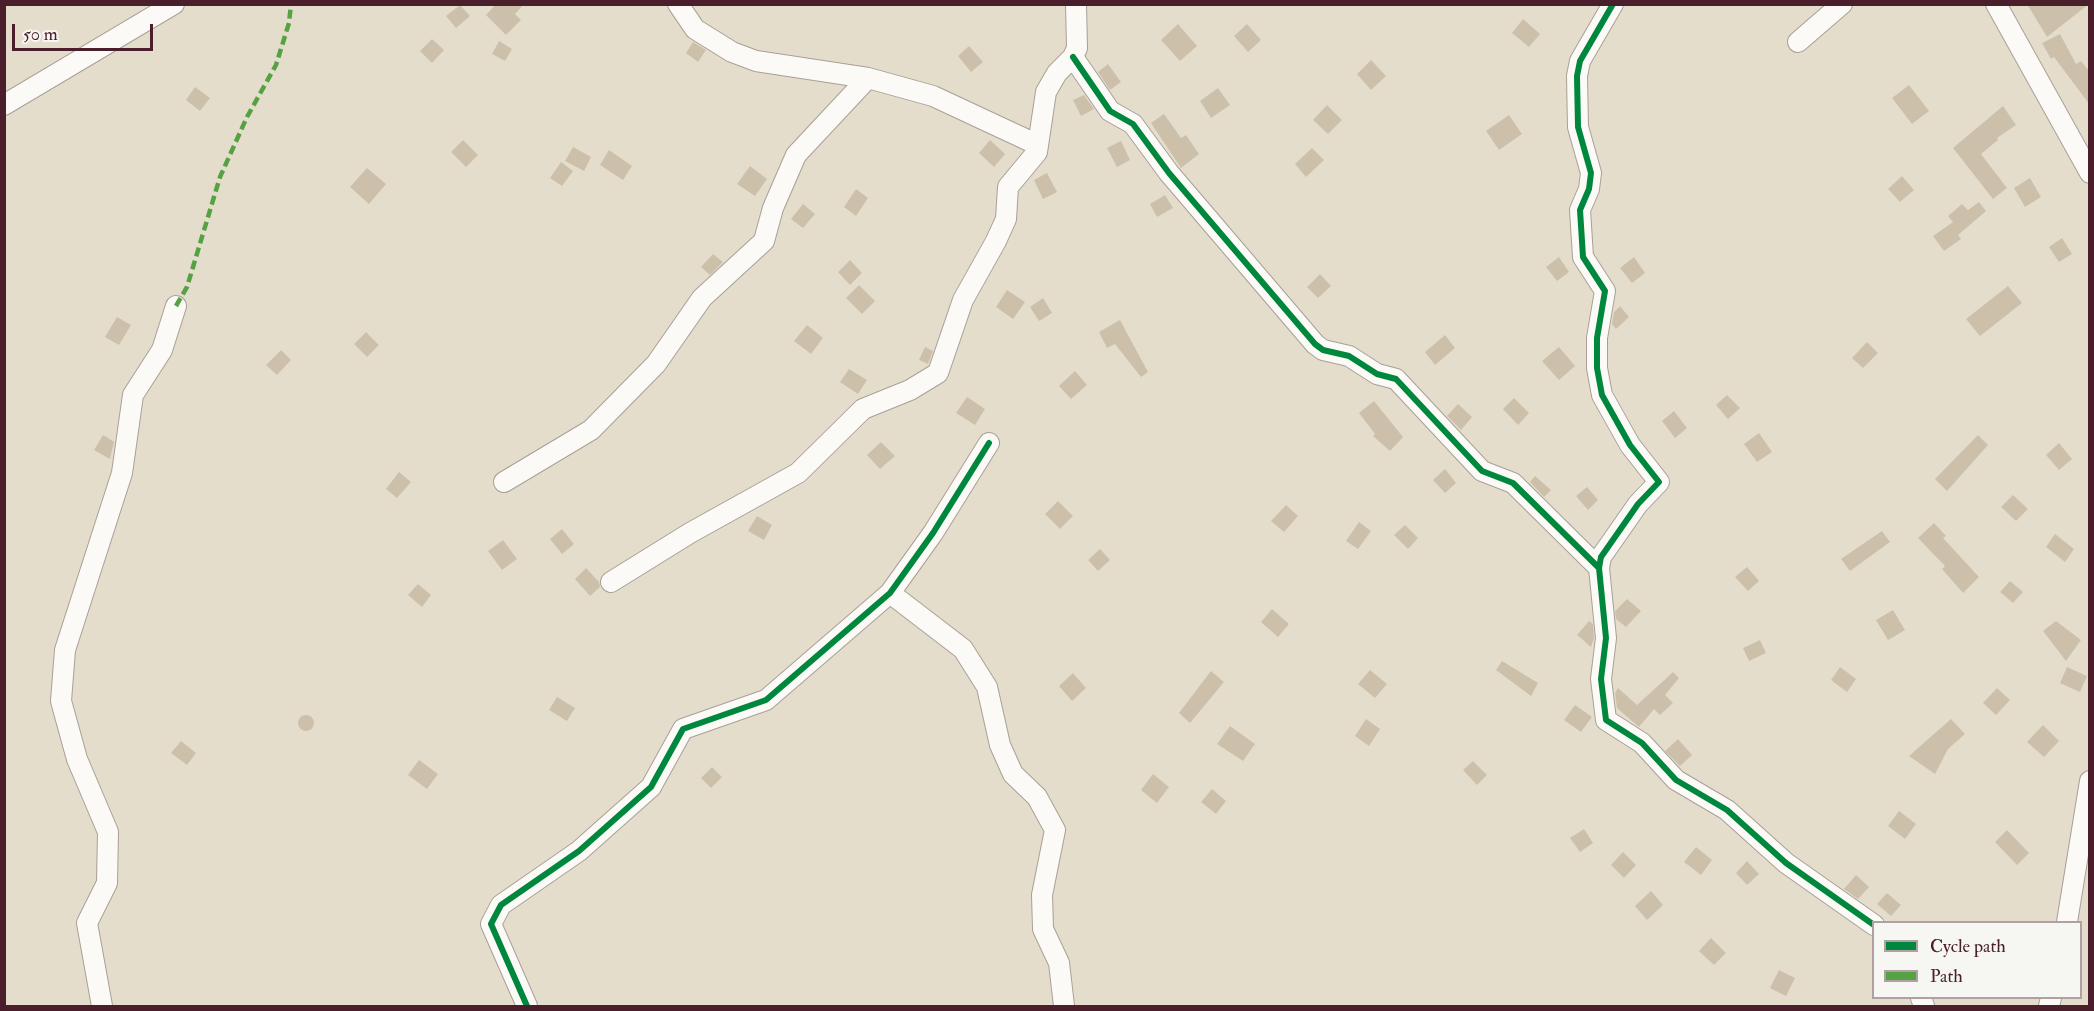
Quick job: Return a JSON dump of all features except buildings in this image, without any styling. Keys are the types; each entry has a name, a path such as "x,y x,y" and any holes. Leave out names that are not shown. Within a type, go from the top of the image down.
{"street":[{"path":"4,105 174,4"},
{"path":"678,4 695,29 732,52 756,61 868,78 933,96 1038,145"},
{"path":"611,582 690,533 798,473 863,409 910,390 938,373 963,300 1006,219 1008,187 1036,152 1046,92 1057,73 1073,57 1077,48 1076,4"},
{"path":"1614,4 1580,61 1577,76 1578,127 1591,173 1589,189 1580,210 1583,257 1605,291 1597,338 1597,368 1602,395 1630,445 1659,482 1621,527 1601,556 1599,568 1606,638 1601,679 1606,720 1642,743 1676,780 1727,810 1786,864 1872,924"},
{"path":"1798,42 1842,4"},
{"path":"1996,4 2090,173"},
{"path":"1073,57 1110,111 1133,124 1168,172 1315,344 1323,350 1349,356 1377,374 1396,379 1482,471 1513,483 1599,568"},
{"path":"504,482 591,430 656,364 702,298 764,241 773,208 796,155 868,78"},
{"path":"102,1006 87,923 107,883 108,832 77,759 61,700 65,650 122,473 134,394 162,350 176,306"},
{"path":"527,1006 491,924 501,905 579,852 651,787 682,729 766,700 890,593 933,533 988,442"},
{"path":"890,593 963,649 987,687 1000,745 1013,774 1037,797 1055,830 1042,895 1043,929 1059,963 1064,1006"},
{"path":"2067,921 2090,781"}],"marked path":[{"path":"176,306 187,287 220,177 247,117 276,65 289,23 291,4"}],"cycle path":[{"path":"1613,4 1580,61 1577,76 1578,127 1591,173 1589,189 1580,210 1583,257 1605,291 1597,338 1597,368 1602,395 1630,445 1659,482 1638,504 1601,557 1599,568 1606,638 1601,679 1606,720 1642,743 1676,780 1727,810 1786,863 1872,924"},
{"path":"1073,57 1110,111 1133,124 1169,173 1315,344 1323,350 1349,356 1377,374 1396,379 1482,471 1513,483 1599,568"},
{"path":"527,1006 491,924 501,905 579,851 651,787 683,729 766,700 890,593 933,533 989,443"}]}
